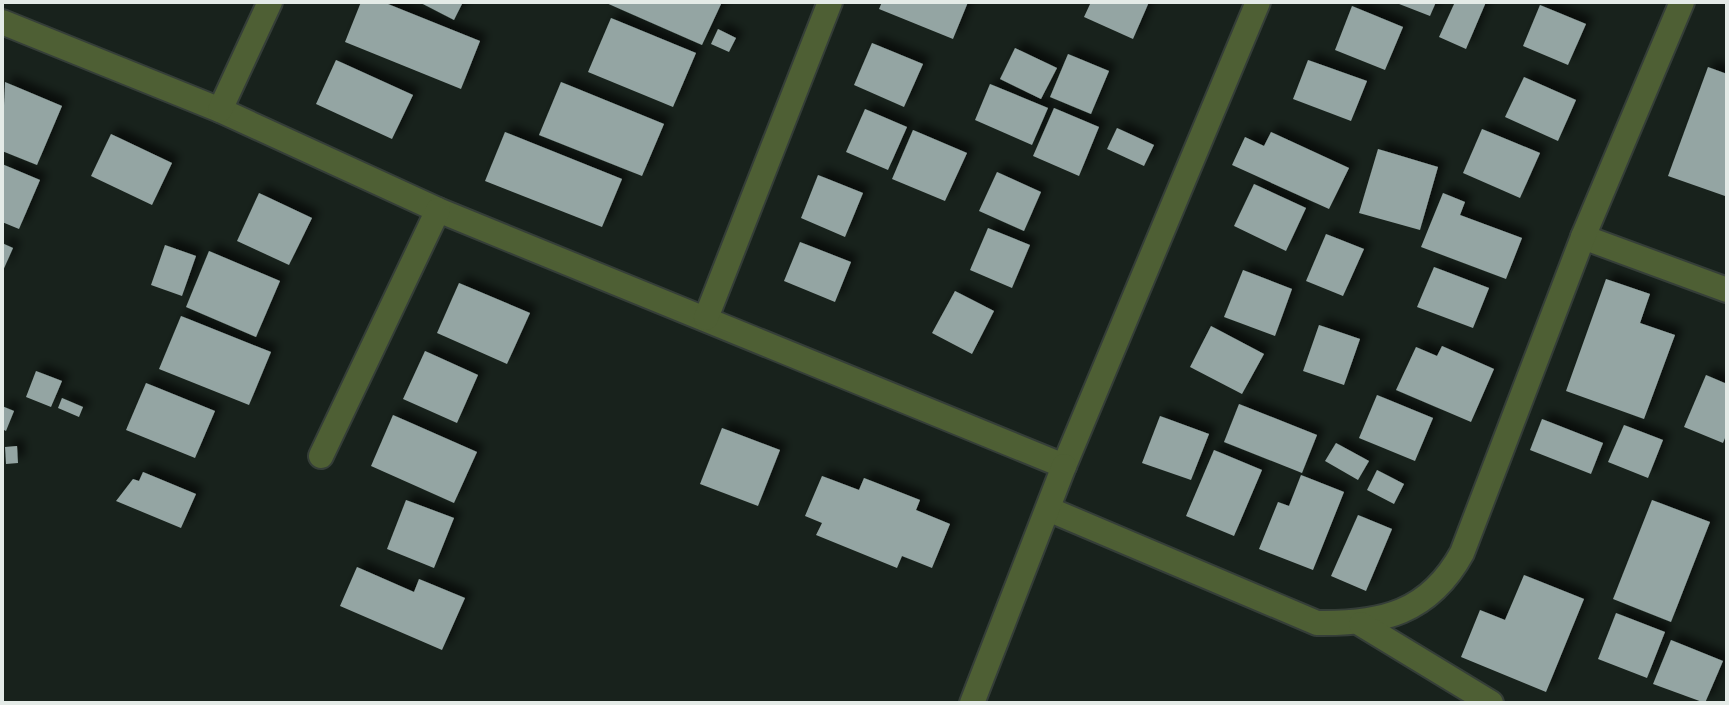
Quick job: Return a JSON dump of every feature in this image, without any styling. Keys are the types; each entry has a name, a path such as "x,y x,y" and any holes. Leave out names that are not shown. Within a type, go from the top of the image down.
{"street":[{"path":"220,110 270,2"},
{"path":"706,318 830,2"},
{"path":"972,703 1064,466 1258,2"},
{"path":"1048,509 1317,623 1361,624 1424,600 1452,571 1583,237 1682,2"},
{"path":"2,22 220,110 438,210 1064,466"},
{"path":"321,456 438,210"},
{"path":"1583,237 1727,290"},
{"path":"1361,624 1491,703"}],"building":[{"path":"361,2 383,2 480,41 461,89 345,42"},
{"path":"419,2 463,2 454,20"},
{"path":"604,2 722,2 702,45"},
{"path":"882,2 968,2 953,39 879,9"},
{"path":"1091,2 1149,2 1133,39 1084,17"},
{"path":"1394,2 1436,2 1430,16"},
{"path":"1455,2 1486,2 1466,49 1439,37"},
{"path":"1540,5 1586,24 1568,65 1523,46"},
{"path":"1352,6 1403,27 1385,70 1335,50"},
{"path":"611,18 696,53 673,107 588,72"},
{"path":"718,29 736,38 729,52 711,44"},
{"path":"872,43 923,64 904,107 854,85"},
{"path":"1015,48 1057,68 1041,99 1000,79"},
{"path":"1068,54 1109,71 1091,114 1050,97"},
{"path":"336,60 413,95 392,139 316,104"},
{"path":"1308,60 1367,81 1351,121 1293,99"},
{"path":"1708,67 1727,74 1725,196 1668,176"},
{"path":"1524,77 1576,100 1558,141 1505,117"},
{"path":"5,82 62,106 37,165 2,151"},
{"path":"561,82 664,124 642,176 539,135"},
{"path":"990,84 1048,108 1032,145 975,120"},
{"path":"1054,108 1099,127 1079,176 1033,156"},
{"path":"865,109 907,127 888,170 846,152"},
{"path":"1117,128 1154,145 1144,166 1107,149"},
{"path":"1482,129 1540,153 1520,198 1463,173"},
{"path":"913,130 967,153 945,201 892,179"},
{"path":"505,132 622,179 602,227 485,181"},
{"path":"1271,132 1349,168 1329,209 1232,165 1245,137 1264,146"},
{"path":"111,134 172,163 152,205 91,176"},
{"path":"1378,149 1438,167 1420,230 1359,213"},
{"path":"2,164 40,180 19,229 2,222"},
{"path":"997,172 1041,192 1024,231 979,211"},
{"path":"818,175 863,193 845,237 801,218"},
{"path":"1254,184 1306,208 1286,251 1234,226"},
{"path":"259,193 312,218 289,265 237,241"},
{"path":"1443,193 1465,202 1460,215 1522,238 1506,279 1421,247"},
{"path":"988,228 1030,245 1012,288 970,270"},
{"path":"1326,234 1364,249 1343,296 1306,281"},
{"path":"800,242 851,262 835,302 784,281"},
{"path":"2,243 13,248 2,273"},
{"path":"165,245 196,256 182,296 151,285"},
{"path":"209,251 280,281 256,337 186,307"},
{"path":"1434,267 1489,288 1473,328 1417,307"},
{"path":"1243,270 1292,289 1275,336 1224,317"},
{"path":"1606,279 1650,294 1640,323 1675,335 1644,419 1566,391"},
{"path":"459,283 530,313 507,364 437,333"},
{"path":"955,291 994,311 972,354 932,333"},
{"path":"181,316 271,352 249,405 159,369"},
{"path":"1319,325 1360,339 1344,385 1303,371"},
{"path":"1211,326 1264,354 1242,394 1190,367"},
{"path":"1442,346 1494,369 1471,422 1396,390 1416,347 1437,356"},
{"path":"425,351 478,375 457,423 403,399"},
{"path":"36,371 62,381 51,407 26,397"},
{"path":"1706,375 1727,384 1727,433 1723,443 1684,427"},
{"path":"146,383 215,411 195,458 126,430"},
{"path":"1377,395 1433,418 1415,461 1359,438"},
{"path":"62,398 83,407 79,417 58,408"},
{"path":"1239,404 1317,435 1302,473 1224,442"},
{"path":"2,406 14,411 6,431 2,429"},
{"path":"393,415 477,452 454,503 371,466"},
{"path":"1160,416 1209,434 1191,480 1142,463"},
{"path":"1542,419 1603,443 1591,474 1530,450"},
{"path":"1624,425 1663,440 1648,478 1608,462"},
{"path":"722,428 780,450 758,506 700,484"},
{"path":"1336,443 1369,461 1358,480 1325,461"},
{"path":"17,446 18,463 6,464 5,447"},
{"path":"1214,450 1262,470 1234,536 1186,516"},
{"path":"1377,470 1404,484 1394,504 1367,490"},
{"path":"143,472 196,494 181,528 116,501 133,479 139,481"},
{"path":"1301,475 1344,492 1313,570 1259,549 1278,502 1289,506"},
{"path":"822,476 859,490 864,478 920,500 916,510 950,524 932,568 902,556 897,568 816,535 822,523 805,516"},
{"path":"406,500 454,518 434,568 387,549"},
{"path":"1652,500 1710,522 1671,622 1613,599"},
{"path":"1358,515 1392,529 1366,591 1331,576"},
{"path":"357,567 414,592 419,579 465,598 442,650 340,606"},
{"path":"1524,575 1584,599 1546,692 1461,657 1480,610 1505,620"},
{"path":"1616,613 1665,632 1647,678 1598,659"},
{"path":"1671,640 1723,661 1705,703 1653,684"}]}
